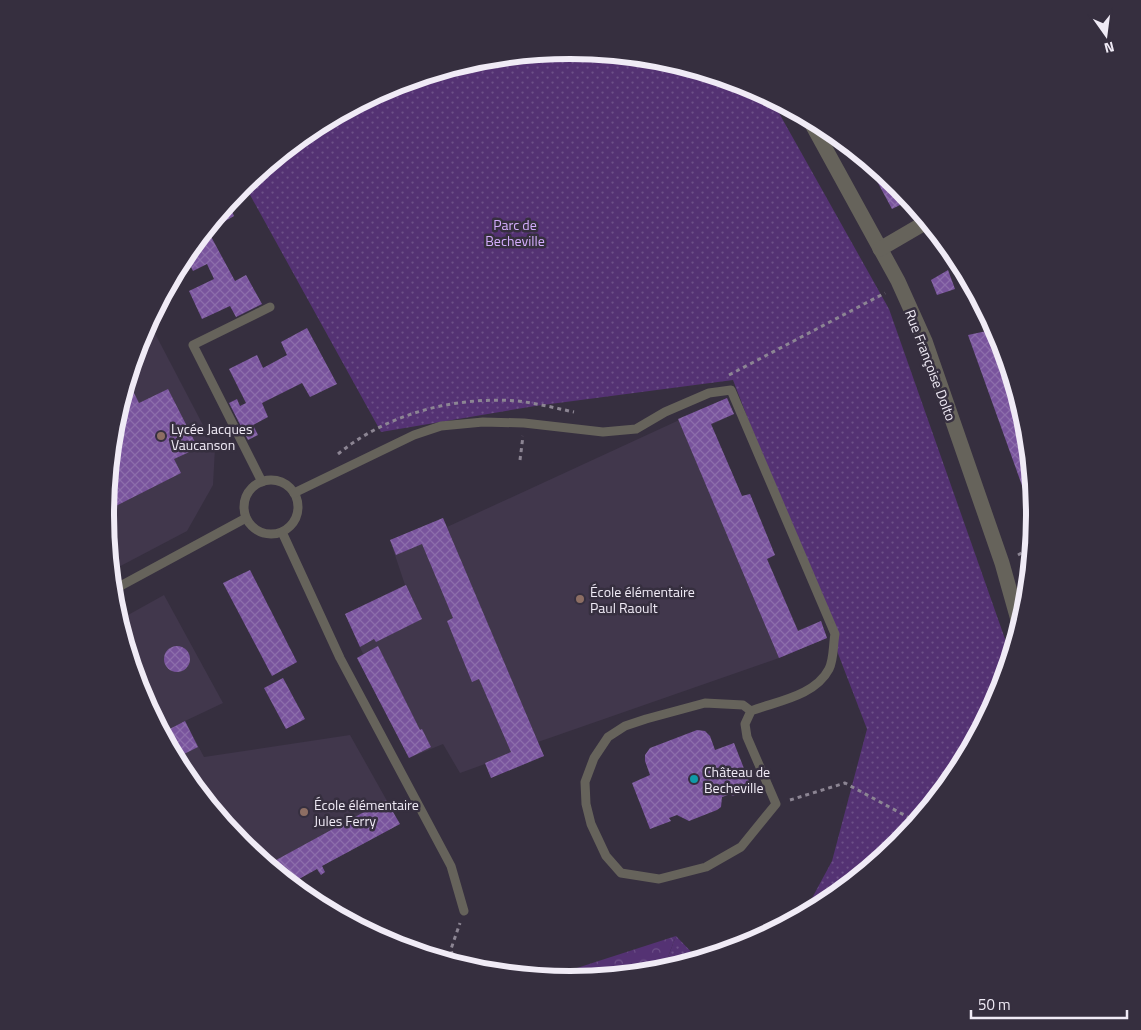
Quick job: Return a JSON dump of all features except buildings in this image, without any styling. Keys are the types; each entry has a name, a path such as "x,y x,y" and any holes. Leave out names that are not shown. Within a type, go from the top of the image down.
{"street":[{"name":"Rue Françoise Dolto","path":"815,130 880,249 924,341 1002,563 1016,613"},
{"path":"880,249 922,224"}],"lane":[{"path":"262,482 193,345 270,307"},
{"path":"294,493 414,435 441,426 484,422 524,423 603,432 636,429 665,412 708,393 730,390 835,634 830,667 818,684 751,711 745,724 747,737 776,804 741,847 706,867 659,878 622,873 606,856 591,824 586,804 585,782 594,758 608,737 625,726 705,703 743,705 751,711"},
{"path":"262,482 280,482 294,493 298,511 290,527 282,532 274,534 257,530 246,518 244,509 248,493 262,482"},
{"path":"120,586 246,518"},
{"path":"282,532 340,658 451,866 464,911"}],"path":[{"path":"725,377 884,295 887,291"},
{"path":"334,457 372,431 410,414 438,406 481,401 518,401 582,413"},
{"path":"520,460 524,423"},
{"path":"776,804 844,783 911,819"},
{"path":"453,956 451,949 464,911"}],"shaded area":[{"name":"Lycée Jacques Vaucanson","path":"153,330 215,448 213,485 187,531 117,568 114,515 118,455 123,426 138,368"},
{"name":"École élémentaire Paul Raoult","path":"727,398 734,414 711,425 742,496 750,494 775,555 767,559 798,630 821,621 827,638 779,658 538,742 544,756 491,778 485,764 460,773 443,744 409,758 357,658 363,654 345,614 405,585 390,540 443,518 447,527"},
{"name":"École élémentaire Jules Ferry","path":"164,595 223,703 185,721 204,757 350,735 400,824 322,866 325,872 321,875 317,869 297,880 293,877 248,838 227,816 191,768 161,717 149,690 138,662 126,616"}],"green space":[{"name":"Parc de Becheville","path":"541,60 600,60 630,63 689,74 745,93 776,108 889,309 1007,646 1003,662 980,717 950,768 914,816 871,858 848,877 809,903 832,861 867,729 733,380 535,406 381,432 248,192 293,153 342,120 396,93 452,74 481,68"},
{"path":"676,936 694,954 689,956 667,961"},
{"path":"676,936 667,961 630,967 568,971"}],"place":[{"name":"Lycée Jacques Vaucanson","path":"161,436"},
{"name":"École élémentaire Paul Raoult","path":"580,599"},
{"name":"Château de Becheville","path":"694,779"},
{"name":"École élémentaire Jules Ferry","path":"304,812"}]}
